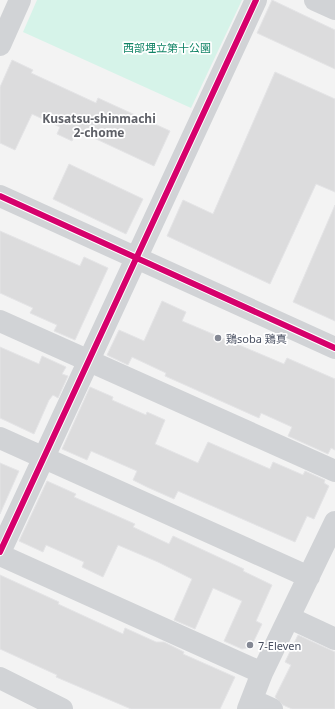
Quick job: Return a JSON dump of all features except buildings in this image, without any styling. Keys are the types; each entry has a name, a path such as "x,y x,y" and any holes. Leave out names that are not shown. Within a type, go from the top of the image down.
{"street":[{"path":"0,45 20,0"},
{"path":"256,0 137,257 87,360 0,553 262,673"},
{"path":"315,0 335,9"},
{"path":"0,196 335,348"},
{"path":"0,321 335,471"},
{"path":"0,438 309,577"},
{"path":"272,709 250,704 262,673 290,618 335,522"},
{"path":"290,618 335,639"},
{"path":"0,678 62,709"}],"green space":[{"name":"西部埋立第十公園","path":"37,0 242,0 191,108 23,32"}],"cycle path":[{"path":"0,552 256,0"},
{"path":"0,196 335,348"}],"place":[{"name":"鶏soba 鶏真","path":"218,338"},
{"name":"7-Eleven","path":"250,645"}],"district":[{"name":"Kusatsu-shinmachi 2-chome","path":"99,125"}]}
